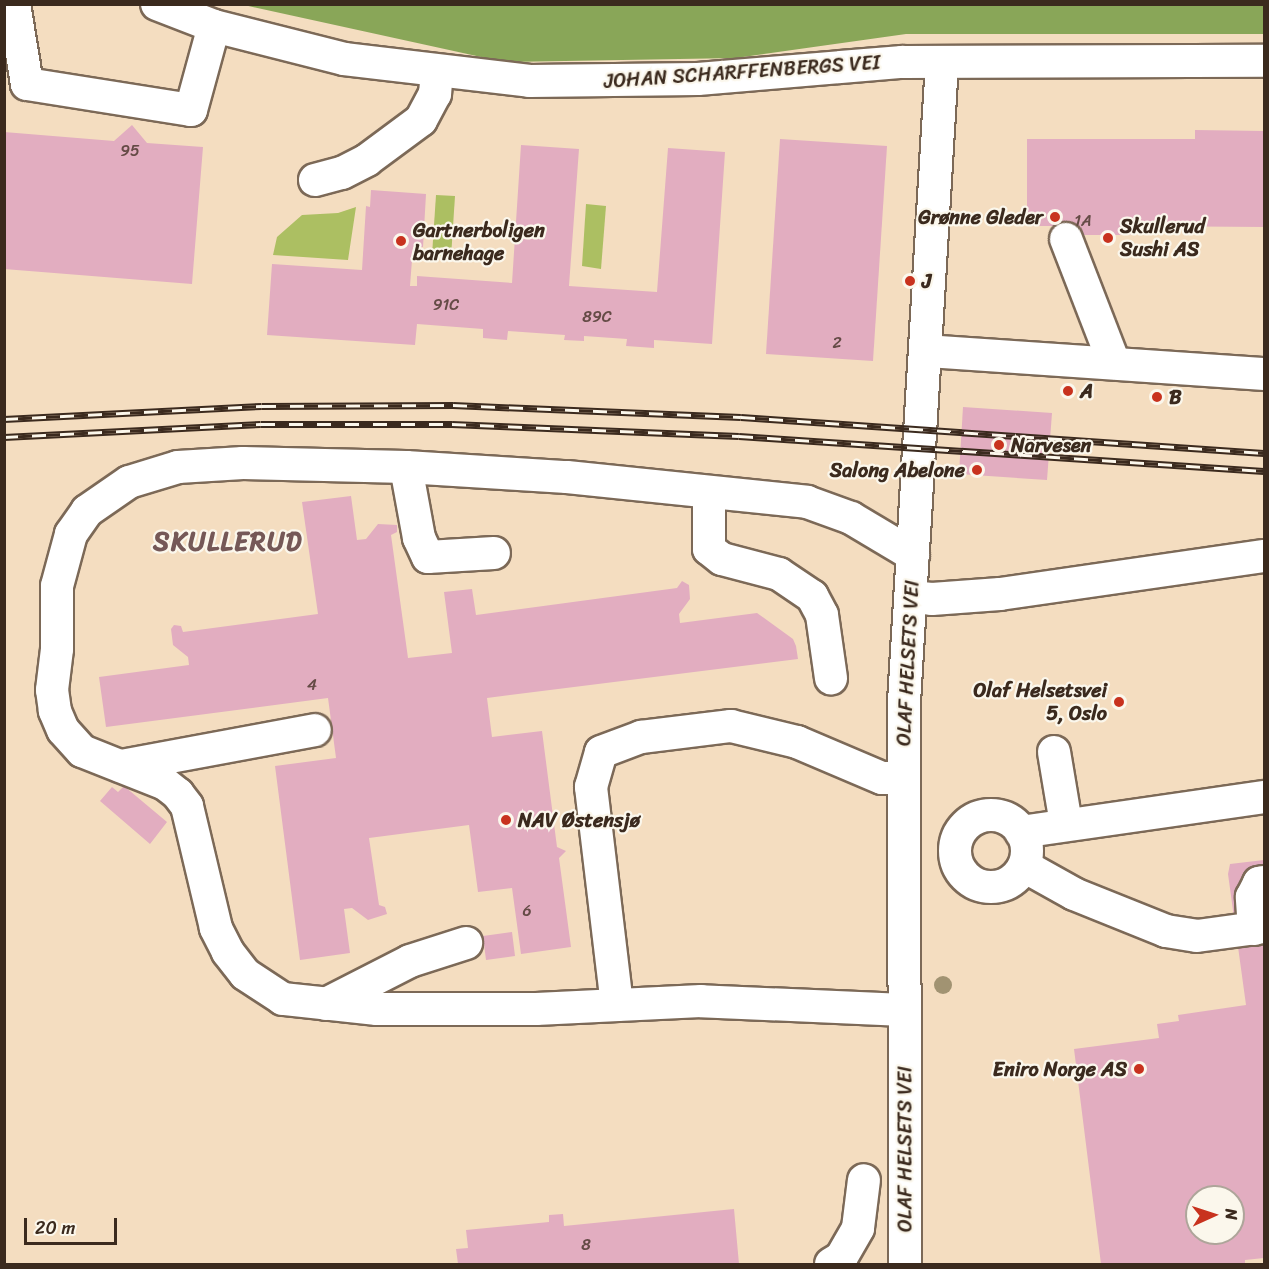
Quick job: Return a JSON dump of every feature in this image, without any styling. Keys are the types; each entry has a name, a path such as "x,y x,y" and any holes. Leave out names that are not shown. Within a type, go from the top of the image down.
{"street":[{"path":"14,4 27,84 191,110 214,26"},
{"name":"JOHAN SCHARFFENBERGS VEI","path":"157,4 214,26 344,59 437,73 530,81 607,82 942,62 1264,61"},
{"name":"OLAF HELSETS VEI","path":"905,1264 903,778 910,597 942,62"},
{"path":"315,180 342,173 367,160 421,120 435,94 437,73"},
{"path":"1066,239 1114,363"},
{"path":"926,351 1264,374"},
{"path":"904,1010 701,1001 400,1009 283,999 245,974 216,928 187,806 165,784 82,751 63,730 55,711 57,586 71,534 87,511 129,482 178,467 243,463 406,467 567,477 807,502 851,518 913,555"},
{"path":"406,467 419,538 428,557 494,553"},
{"path":"710,492 709,549 722,559 779,574 812,596 822,615 831,678"},
{"path":"910,597 932,599 1000,594 1264,556"},
{"path":"121,766 315,730"},
{"path":"617,1005 591,787 602,752 641,737 673,745 741,738 797,742 882,778 903,778"},
{"path":"1054,752 1066,824"},
{"path":"1021,831 1264,797"},
{"path":"978,817 1002,817 1021,831 1026,843 1024,866 1011,882 991,888 964,875 955,856 960,833 978,817"},
{"path":"903,856 955,856"},
{"path":"1024,866 1074,894 1166,931 1197,936 1259,928 1252,897 1259,883 1264,882"},
{"path":"326,1004 410,961 466,943"},
{"path":"836,1262 858,1228 858,1180 904,1179"}],"green space":[{"path":"1264,4 1264,34 906,34 736,58 504,62 244,5"},
{"path":"436,195 455,196 451,257 432,255"},
{"path":"586,204 606,206 601,269 582,266"},
{"path":"356,207 348,260 273,255 277,237 302,215 338,213"}],"building":[{"path":"132,125 147,143 203,147 192,284 4,269 4,132 114,141"},
{"path":"1195,130 1264,131 1264,227 1131,226 1131,235 1061,235 1061,226 1027,226 1027,139 1195,139"},
{"path":"780,139 887,146 873,361 766,354"},
{"path":"521,145 579,149 569,286 657,292 668,148 725,152 712,344 654,340 654,348 626,346 627,339 584,336 584,341 564,340 565,335 508,331 507,340 483,338 483,329 417,324 415,345 267,335 272,264 362,270 366,206 370,207 371,190 426,194 423,247 413,247 410,286 417,286 417,276 512,283"},
{"path":"963,407 1052,413 1047,480 959,474"},
{"path":"351,496 357,540 366,539 378,524 397,525 397,532 391,535 408,658 452,653 444,592 472,589 476,615 677,588 682,581 689,585 690,599 679,614 680,623 757,613 793,639 798,659 487,698 492,737 542,731 557,847 566,851 559,858 571,947 521,954 512,888 478,892 469,825 369,838 379,905 385,907 387,914 368,920 352,908 344,909 350,953 300,960 275,766 336,758 328,698 106,727 99,677 189,665 188,657 173,645 171,629 174,625 181,626 183,632 318,614 302,502"},
{"path":"124,786 167,822 150,844 100,801 112,787 118,792"},
{"path":"1264,860 1264,1258 1245,1260 1245,1264 1101,1264 1074,1049 1159,1038 1157,1024 1179,1021 1178,1015 1246,1005 1228,874 1230,864"},
{"path":"512,932 515,956 486,960 483,936"},
{"path":"734,1209 739,1264 458,1264 456,1249 468,1248 466,1230 549,1222 549,1215 563,1214 564,1226"}],"railway":[{"path":"4,419 262,406 453,405 741,417 1264,453"},
{"path":"4,437 261,424 452,424 739,436 1264,471"}],"place":[{"name":"Grønne Gleder","path":"1055,217"},
{"name":"Skullerud Sushi AS","path":"1108,238"},
{"name":"Gartnerboligen barnehage","path":"401,241"},
{"name":"J","path":"910,281"},
{"name":"A","path":"1068,391"},
{"name":"B","path":"1157,397"},
{"name":"Narvesen","path":"999,445"},
{"name":"Salong Abelone","path":"977,470"},
{"name":"Olaf Helsetsvei 5, Oslo","path":"1119,702"},
{"name":"NAV Østensjø","path":"506,820"},
{"name":"Eniro Norge AS","path":"1139,1069"}],"district":[{"name":"SKULLERUD","path":"228,542"}]}
